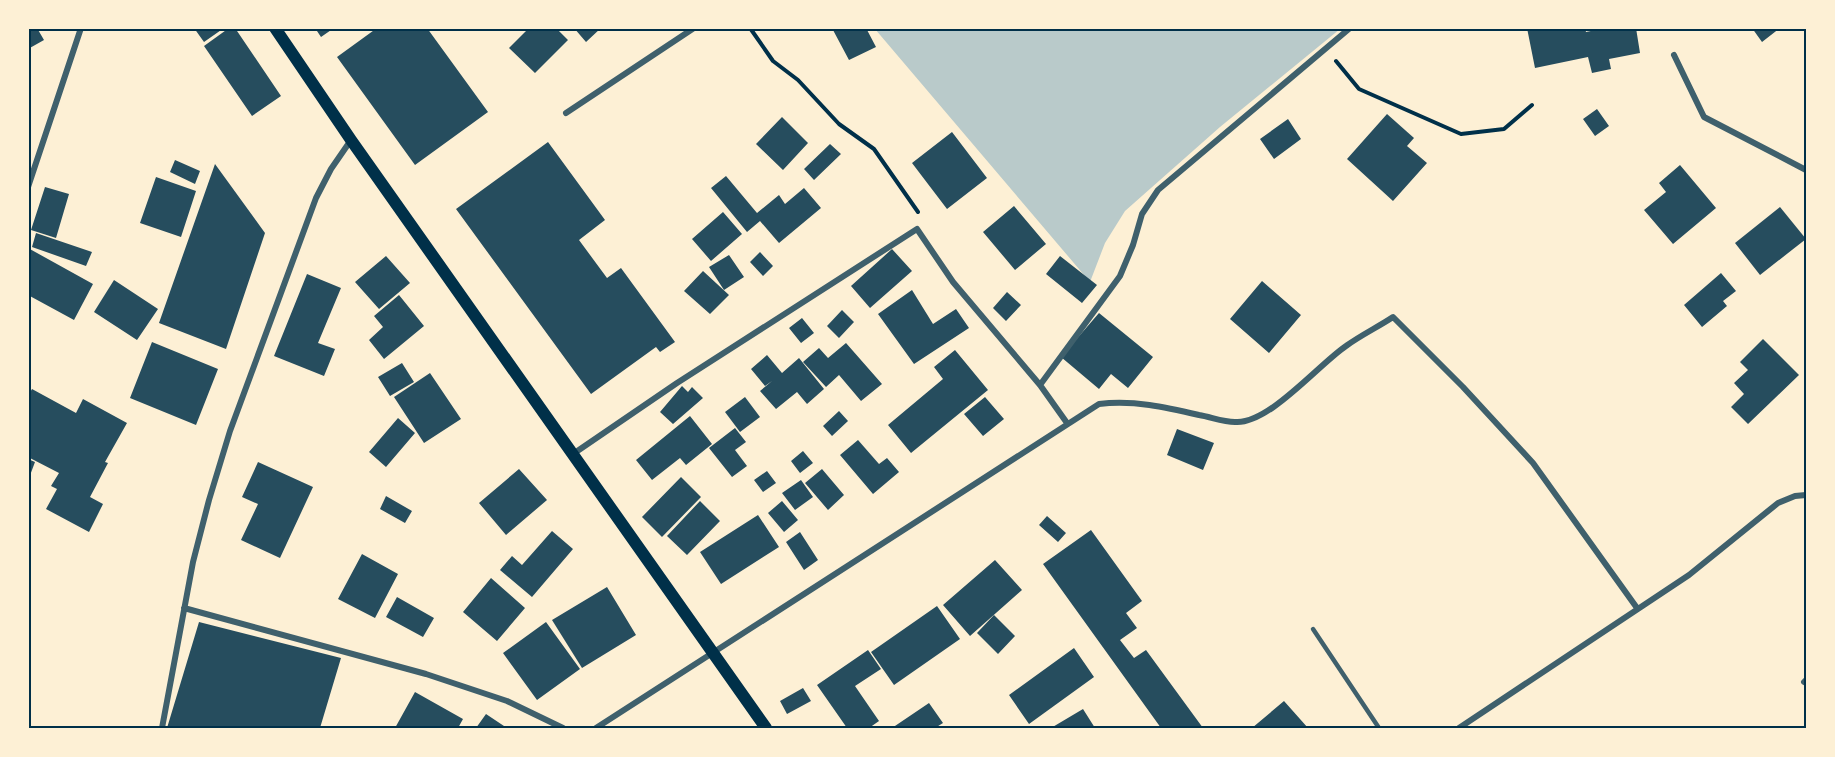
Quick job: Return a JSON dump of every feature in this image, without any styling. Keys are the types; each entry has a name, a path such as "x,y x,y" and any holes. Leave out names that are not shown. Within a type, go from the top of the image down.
{"main road":[{"path":"275,28 351,140 766,729"}],"street":[{"path":"28,187 81,28"},
{"path":"566,113 694,28"},
{"path":"1040,385 1120,276 1133,245 1142,214 1158,190 1350,28"},
{"path":"1674,55 1704,117 1806,170"},
{"path":"162,729 184,608 208,500 230,431 316,198 351,140"},
{"path":"573,454 677,383 917,229 977,313 1040,385 1067,423"},
{"path":"596,729 1099,404 1124,401 1153,404 1237,423 1255,419 1272,409 1319,366 1347,345 1393,317 1463,387 1533,463 1637,608"},
{"path":"1459,729 1689,575 1778,503 1795,496 1806,495"},
{"path":"184,608 426,674 507,701 563,729"}],"lane":[{"path":"1313,629 1379,729"}],"path":[{"path":"750,28 773,60 798,80 839,124 874,149 920,215 917,229"},
{"path":"1326,48 1359,89 1461,134 1504,129 1532,105"}],"shaded area":[{"path":"875,29 1340,29 1220,127 1125,211 1105,243 1090,282"}],"building":[{"path":"28,28 37,28 44,40 28,49"},
{"path":"194,28 224,28 204,42"},
{"path":"229,28 235,28 281,96 252,116 204,46"},
{"path":"315,28 334,28 321,37"},
{"path":"377,28 427,28 488,112 415,165 337,57"},
{"path":"529,28 556,28 568,40 535,73 509,48"},
{"path":"574,28 601,28 586,42"},
{"path":"836,28 866,28 876,47 849,60 833,30"},
{"path":"1527,28 1585,28 1586,32 1605,28 1636,28 1640,53 1609,59 1611,69 1592,73 1588,57 1535,68"},
{"path":"1752,28 1780,28 1762,42"},
{"path":"1597,109 1609,126 1595,136 1583,119"},
{"path":"1387,114 1414,138 1407,146 1427,163 1393,201 1347,159"},
{"path":"782,117 808,143 783,170 756,144"},
{"path":"1288,119 1301,139 1274,159 1260,139"},
{"path":"952,132 987,178 947,209 912,163"},
{"path":"548,142 605,220 579,240 607,278 621,268 675,342 660,352 656,347 591,394 456,209"},
{"path":"830,144 841,154 814,180 804,169"},
{"path":"175,160 200,171 195,184 170,172"},
{"path":"215,164 265,233 226,349 159,323"},
{"path":"1680,165 1716,208 1673,244 1644,210 1666,192 1659,183"},
{"path":"726,176 757,213 779,195 785,204 804,188 821,208 779,243 760,221 747,232 711,188"},
{"path":"156,177 196,191 181,237 140,223"},
{"path":"45,187 69,194 56,238 31,230"},
{"path":"1014,206 1046,244 1015,270 983,232"},
{"path":"1780,207 1806,239 1760,275 1735,243"},
{"path":"723,212 742,234 711,261 692,239"},
{"path":"36,233 92,252 86,266 32,247"},
{"path":"28,248 93,284 74,320 28,295"},
{"path":"892,249 912,271 870,308 851,286"},
{"path":"760,252 773,266 763,276 750,262"},
{"path":"729,255 744,277 724,290 709,267"},
{"path":"386,256 410,283 379,309 355,282"},
{"path":"1060,256 1097,285 1082,303 1046,274"},
{"path":"703,271 729,295 710,314 684,291"},
{"path":"1721,273 1736,291 1723,301 1727,306 1702,327 1684,305"},
{"path":"307,274 341,288 318,343 335,349 324,376 274,356"},
{"path":"114,280 158,309 137,340 94,312"},
{"path":"1262,281 1301,315 1269,353 1230,319"},
{"path":"912,290 933,324 956,309 969,328 914,364 878,314"},
{"path":"1007,292 1021,305 1006,321 993,308"},
{"path":"399,295 424,326 384,359 369,340 383,327 374,316"},
{"path":"842,310 854,322 839,338 827,326"},
{"path":"1099,313 1153,357 1128,388 1111,374 1099,389 1061,357"},
{"path":"802,318 814,333 801,343 789,328"},
{"path":"1763,339 1799,375 1748,424 1731,407 1744,394 1734,383 1748,370 1740,362"},
{"path":"152,342 218,369 196,425 130,398"},
{"path":"846,343 882,384 861,401 839,375 826,387 803,362 819,348 828,358"},
{"path":"955,350 988,390 911,453 888,425 943,379 934,367"},
{"path":"767,355 782,373 799,358 824,389 807,404 797,392 776,409 760,391 772,381 765,386 751,369"},
{"path":"402,363 414,382 390,396 378,377"},
{"path":"430,373 461,419 424,443 394,397"},
{"path":"682,386 688,392 692,387 703,398 673,424 660,412"},
{"path":"32,389 76,413 83,399 127,423 105,462 108,463 90,497 103,504 89,532 46,509 57,489 51,486 59,473 28,457 28,396"},
{"path":"745,397 760,417 740,432 725,412"},
{"path":"985,397 1004,419 983,436 964,414"},
{"path":"839,411 848,421 832,436 823,426"},
{"path":"690,416 712,444 686,465 680,458 652,480 636,460"},
{"path":"398,418 415,433 386,467 369,452"},
{"path":"735,428 746,442 735,450 747,466 732,477 709,448"},
{"path":"1177,429 1214,443 1203,470 1167,455"},
{"path":"858,440 879,464 887,458 899,472 873,494 840,455"},
{"path":"803,451 813,463 800,473 791,461"},
{"path":"28,459 35,462 29,478 28,478"},
{"path":"258,462 313,487 280,558 241,540 258,504 242,497"},
{"path":"519,469 547,500 506,535 479,503"},
{"path":"822,469 844,495 828,510 805,483"},
{"path":"767,471 776,483 763,492 754,480"},
{"path":"681,477 701,497 662,537 642,517"},
{"path":"801,480 813,497 795,510 782,493"},
{"path":"386,496 412,511 405,523 380,509"},
{"path":"700,501 720,521 687,555 667,536"},
{"path":"782,501 798,520 784,532 768,513"},
{"path":"758,515 779,547 721,584 700,552"},
{"path":"1047,516 1066,533 1058,542 1039,525"},
{"path":"1091,530 1142,601 1126,613 1137,628 1120,640 1134,658 1146,650 1203,728 1161,728 1043,564"},
{"path":"552,531 573,549 532,597 500,570 512,556 522,565"},
{"path":"800,532 818,560 804,570 786,542"},
{"path":"362,554 398,574 375,618 338,599"},
{"path":"995,560 1022,590 970,636 943,605"},
{"path":"491,578 525,608 497,641 463,612"},
{"path":"607,587 636,635 582,668 552,620"},
{"path":"397,597 434,618 423,637 386,617"},
{"path":"937,606 960,639 894,685 871,652"},
{"path":"994,615 1015,636 998,654 977,633"},
{"path":"199,622 341,658 320,728 167,728"},
{"path":"546,622 580,669 537,700 503,653"},
{"path":"1074,648 1094,677 1029,724 1009,695"},
{"path":"868,650 881,669 855,686 879,721 869,728 847,728 817,685"},
{"path":"803,688 811,701 787,714 780,701"},
{"path":"415,692 463,719 458,728 395,728"},
{"path":"1284,701 1308,728 1252,728"},
{"path":"929,703 943,723 935,728 892,728"},
{"path":"1083,709 1095,728 1051,728"},
{"path":"486,714 507,728 476,728"}]}
